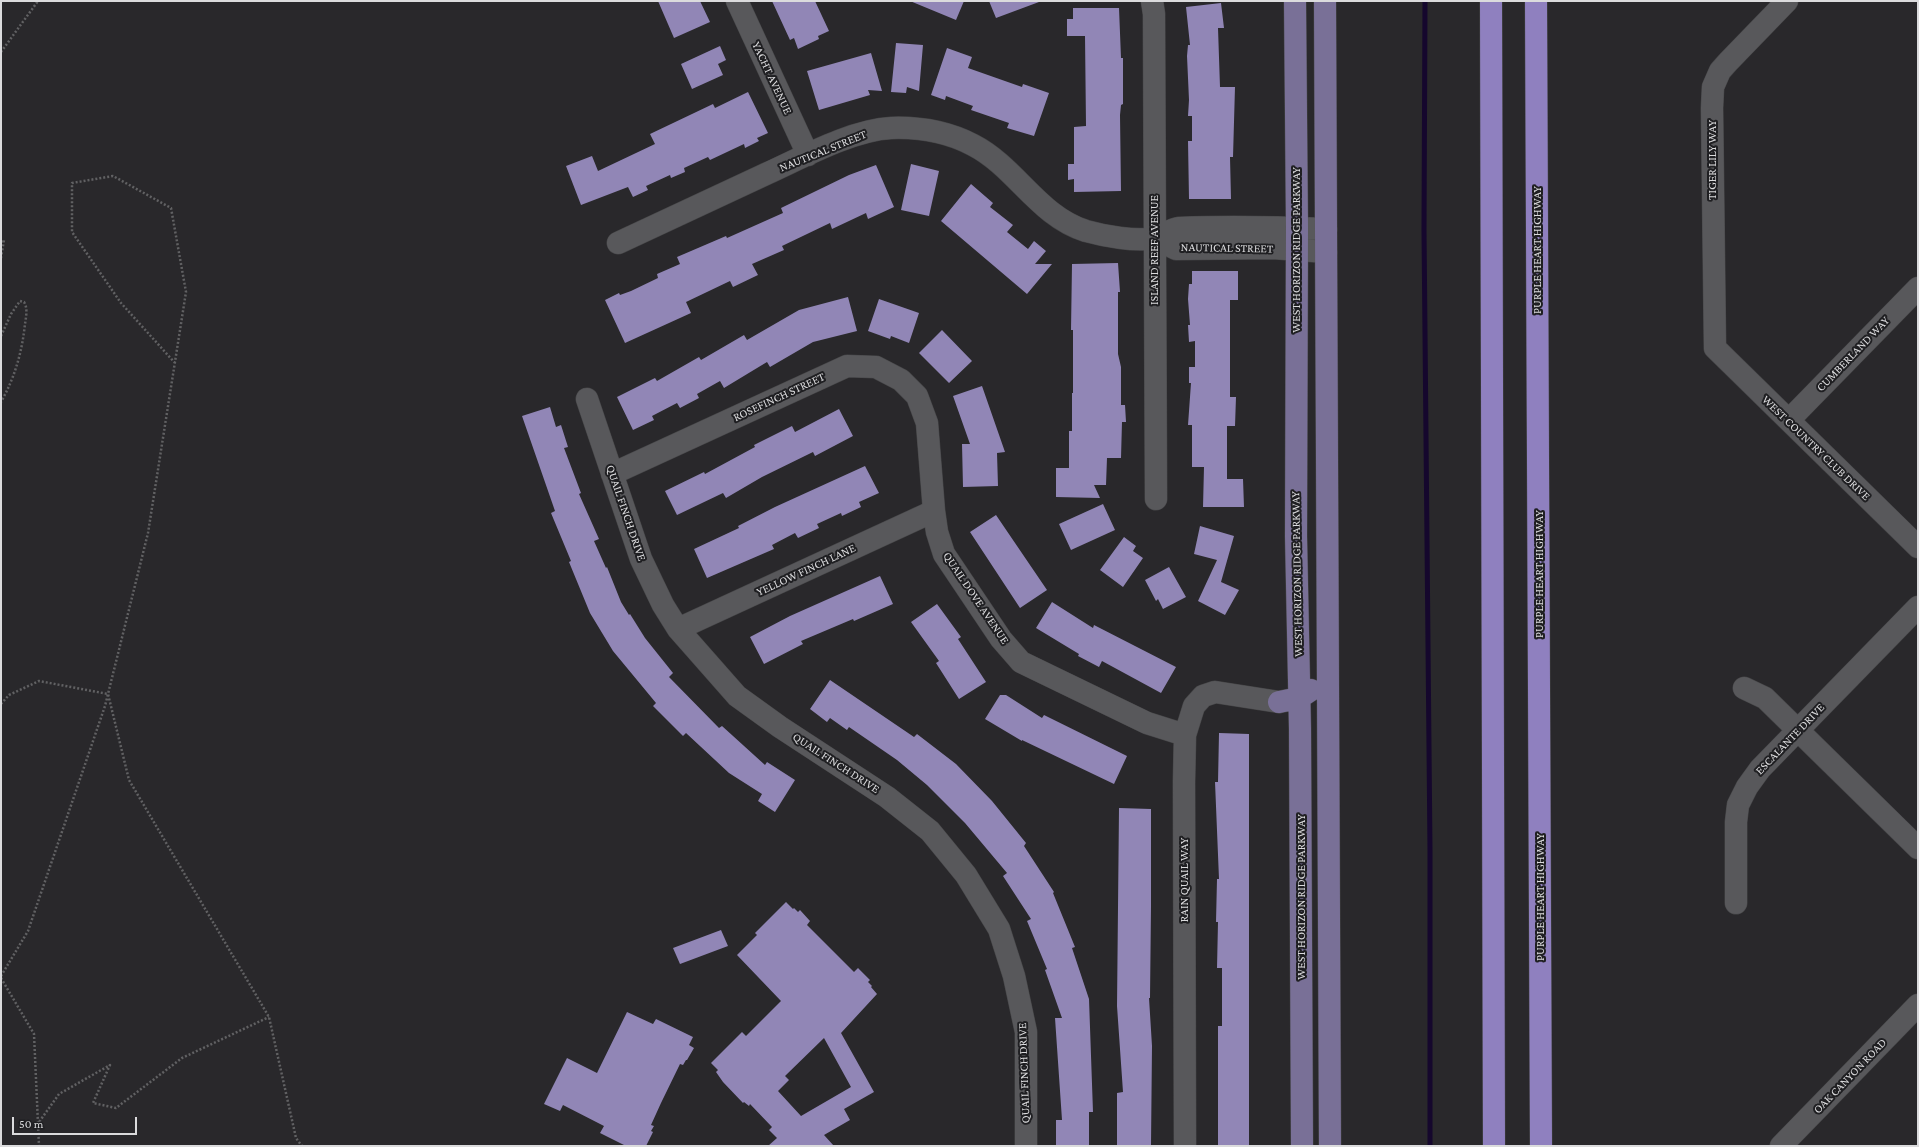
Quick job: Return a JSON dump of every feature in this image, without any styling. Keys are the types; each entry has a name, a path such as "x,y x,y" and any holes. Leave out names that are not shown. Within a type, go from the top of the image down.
{"highway":[{"path":"1491,1 1494,1146"},
{"name":"PURPLE HEART HIGHWAY","path":"1536,1 1541,1146"}],"main road":[{"name":"WEST HORIZON RIDGE PARKWAY","path":"1295,1 1297,228 1296,536 1289,700 1300,729 1302,1146"},
{"path":"1325,1 1326,532 1329,640 1330,1146"},
{"path":"1289,700 1313,688 1317,680 1329,640"}],"street":[{"name":"YACHT AVENUE","path":"737,1 808,154"},
{"name":"ISLAND REEF AVENUE","path":"1152,1 1154,14 1156,499"},
{"name":"TIGER LILY WAY","path":"1715,348 1712,159 1713,87 1720,71 1787,1"},
{"name":"NAUTICAL STREET","path":"618,243 808,154 869,132 890,128 931,131 953,136 974,146 997,160 1030,195 1047,209 1084,230 1111,237 1154,238 1176,249 1232,238 1297,228 1326,229"},
{"name":"NAUTICAL STREET","path":"1232,238 1297,250 1326,252"},
{"name":"CUMBERLAND WAY","path":"1788,420 1918,288"},
{"name":"WEST COUNTRY CLUB DRIVE","path":"1715,348 1918,547"},
{"name":"ROSEFINCH STREET","path":"612,474 847,366 876,367 901,380 917,396 927,423"},
{"name":"QUAIL FINCH DRIVE","path":"587,399 641,559 663,605 678,629 738,696 780,727 887,797 930,831 966,875 999,929 1014,976 1026,1032 1026,1146"},
{"name":"QUAIL DOVE AVENUE","path":"927,423 934,511 937,532 944,554 1001,639 1021,662 1147,724 1186,735"},
{"name":"YELLOW FINCH LANE","path":"678,629 934,511"},
{"name":"ESCALANTE DRIVE","path":"1736,903 1736,822 1738,805 1747,787 1760,769 1918,606"},
{"path":"1744,688 1764,698 1918,848"},
{"name":"RAIN QUAIL WAY","path":"1185,1146 1184,782 1186,735 1194,706 1203,696 1214,692 1289,700"},
{"name":"OAK CANYON ROAD","path":"1781,1146 1918,1005"}],"path":[{"path":"1,52 38,1"},
{"path":"39,1146 34,1034 1,977 28,932 108,694 148,533 175,362 186,292 171,208 113,176 72,183 72,232 121,303 175,362"},
{"path":"1,242 4,240 1,258"},
{"path":"1,336 11,314 20,301 24,302 26,312 22,348 12,380 1,402"},
{"path":"1,704 9,695 39,681 108,694"},
{"path":"108,694 129,780 269,1017 296,1138 302,1146"},
{"path":"37,1125 59,1094 110,1065 93,1103 116,1108 182,1058 269,1017"}],"building":[{"path":"658,1 700,1 710,22 674,38"},
{"path":"772,1 815,1 829,31 818,36 819,39 798,49 794,38 790,40"},
{"path":"910,1 964,1 956,20"},
{"path":"989,1 1039,1 1039,2 996,18"},
{"path":"1221,3 1224,28 1218,28 1220,87 1235,87 1233,157 1230,157 1231,199 1189,199 1188,141 1192,141 1192,116 1188,116 1189,100 1187,56 1188,45 1190,45 1186,7"},
{"path":"1073,8 1119,8 1121,58 1123,58 1123,104 1121,105 1120,115 1121,191 1074,192 1074,179 1068,180 1068,164 1074,164 1074,127 1086,126 1085,36 1067,36 1067,19 1073,19"},
{"path":"896,43 923,45 919,91 907,87 906,93 891,92"},
{"path":"720,46 726,60 718,64 723,75 692,89 681,64"},
{"path":"947,48 972,57 968,68 1022,87 1023,84 1049,93 1034,136 1007,128 1009,123 971,110 973,106 946,96 945,100 931,95"},
{"path":"871,53 882,91 868,90 870,95 819,110 807,71"},
{"path":"748,92 768,133 757,138 759,141 745,148 744,144 710,160 708,157 684,168 685,172 671,178 670,175 646,186 648,190 633,197 628,187 581,205 566,166 592,156 598,171 655,144 650,134 713,104 715,108"},
{"path":"911,164 939,171 929,216 901,210"},
{"path":"876,165 894,207 868,219 866,213 832,229 830,223 782,246 784,250 752,264 758,275 733,287 730,281 686,302 691,313 625,343 605,300 619,293 620,295 631,291 658,278 657,274 680,264 677,257 726,236 727,238 783,213 781,208 849,175"},
{"path":"971,184 993,203 990,207 1013,225 1007,232 1028,249 1034,241 1046,251 1035,264 1052,264 1027,294 941,221"},
{"path":"1118,263 1120,292 1118,292 1118,354 1121,367 1121,405 1125,405 1126,422 1122,422 1121,458 1107,458 1106,485 1094,485 1100,498 1056,497 1056,468 1069,468 1069,431 1072,431 1072,264"},
{"path":"1192,271 1238,271 1238,300 1230,300 1230,397 1236,397 1235,426 1227,426 1227,479 1243,479 1244,507 1203,507 1204,467 1192,467 1192,425 1188,425 1191,383 1189,383 1189,367 1195,367 1195,341 1189,342 1188,325 1190,325 1188,299 1189,284 1192,284"},
{"path":"848,297 857,331 813,342 770,367 767,362 724,388 720,381 697,394 699,398 680,408 677,403 652,416 654,420 633,430 617,397 655,378 657,381 699,357 701,360 744,335 747,340 799,310"},
{"path":"879,299 919,313 909,343 891,336 890,339 868,331"},
{"path":"942,330 972,361 949,383 919,353"},
{"path":"982,386 1005,452 997,453 998,486 963,487 962,444 970,444 953,396"},
{"path":"550,407 556,427 561,425 568,447 564,448 581,493 579,494 599,539 594,541 606,568 607,567 621,602 645,638 673,673 669,677 719,728 722,726 765,765 767,762 795,780 775,812 758,801 762,794 729,773 686,733 683,736 653,706 656,703 613,651 590,613 551,513 555,511 522,416"},
{"path":"839,409 853,436 815,456 813,452 762,477 726,498 723,493 677,515 665,491 704,472 705,474 755,447 754,445 792,426 795,432"},
{"path":"865,466 879,493 859,502 861,507 842,516 841,513 817,524 819,528 798,538 795,533 772,545 774,549 707,578 694,549 739,528 738,526 775,507"},
{"path":"1103,504 1115,530 1071,550 1059,524"},
{"path":"996,515 1047,590 1020,608 970,532"},
{"path":"1200,526 1234,536 1221,582 1239,590 1225,615 1198,601 1217,560 1194,554"},
{"path":"1124,537 1136,546 1133,551 1143,558 1123,587 1100,570"},
{"path":"1169,567 1186,597 1163,609 1158,599 1156,601 1145,580"},
{"path":"880,576 893,604 854,621 853,619 801,641 803,644 764,664 750,637 790,616"},
{"path":"1052,602 1093,628 1094,625 1176,667 1161,693 1102,661 1099,667 1078,656 1079,654 1036,628"},
{"path":"937,604 961,637 958,639 986,682 959,699 936,663 939,661 911,622"},
{"path":"830,680 914,737 917,734 956,764 992,801 1026,843 1024,846 1054,892 1053,893 1075,947 1072,948 1089,999 1093,1112 1089,1112 1089,1146 1056,1146 1056,1120 1062,1120 1055,1018 1062,1018 1045,970 1047,969 1027,921 1031,919 1003,876 1007,873 965,823 927,785 897,760 849,727 847,730 830,718 827,722 810,709"},
{"path":"1000,695 1006,695 1042,718 1044,715 1127,756 1114,784 1022,741 985,719"},
{"path":"1219,733 1249,734 1249,1146 1218,1146 1218,1026 1222,1026 1222,968 1217,968 1218,922 1216,922 1217,879 1219,879 1215,782 1218,782"},
{"path":"1119,808 1151,809 1149,998 1152,1046 1151,1145 1117,1145 1117,1093 1123,1092 1117,1006"},
{"path":"786,902 798,912 800,910 810,921 807,925 854,972 858,968 870,980 868,982 877,994 841,1033 874,1092 844,1109 850,1120 824,1135 834,1146 768,1146 777,1138 769,1130 772,1127 750,1104 749,1106 744,1102 743,1103 723,1082 716,1072 718,1070 711,1063 742,1032 746,1036 781,1001 737,955 757,935 755,933","holes":["824,1038 851,1087 801,1116 778,1091 789,1080 785,1076"]},
{"path":"721,930 728,946 680,964 673,948"},
{"path":"627,1012 653,1024 656,1019 693,1037 689,1045 694,1048 683,1065 680,1064 651,1125 654,1126 651,1131 653,1132 646,1146 626,1146 600,1133 604,1126 563,1105 560,1111 544,1104 567,1058 597,1073"}],"waterway":[{"path":"1425,1 1424,230 1430,850 1430,1146"}]}
